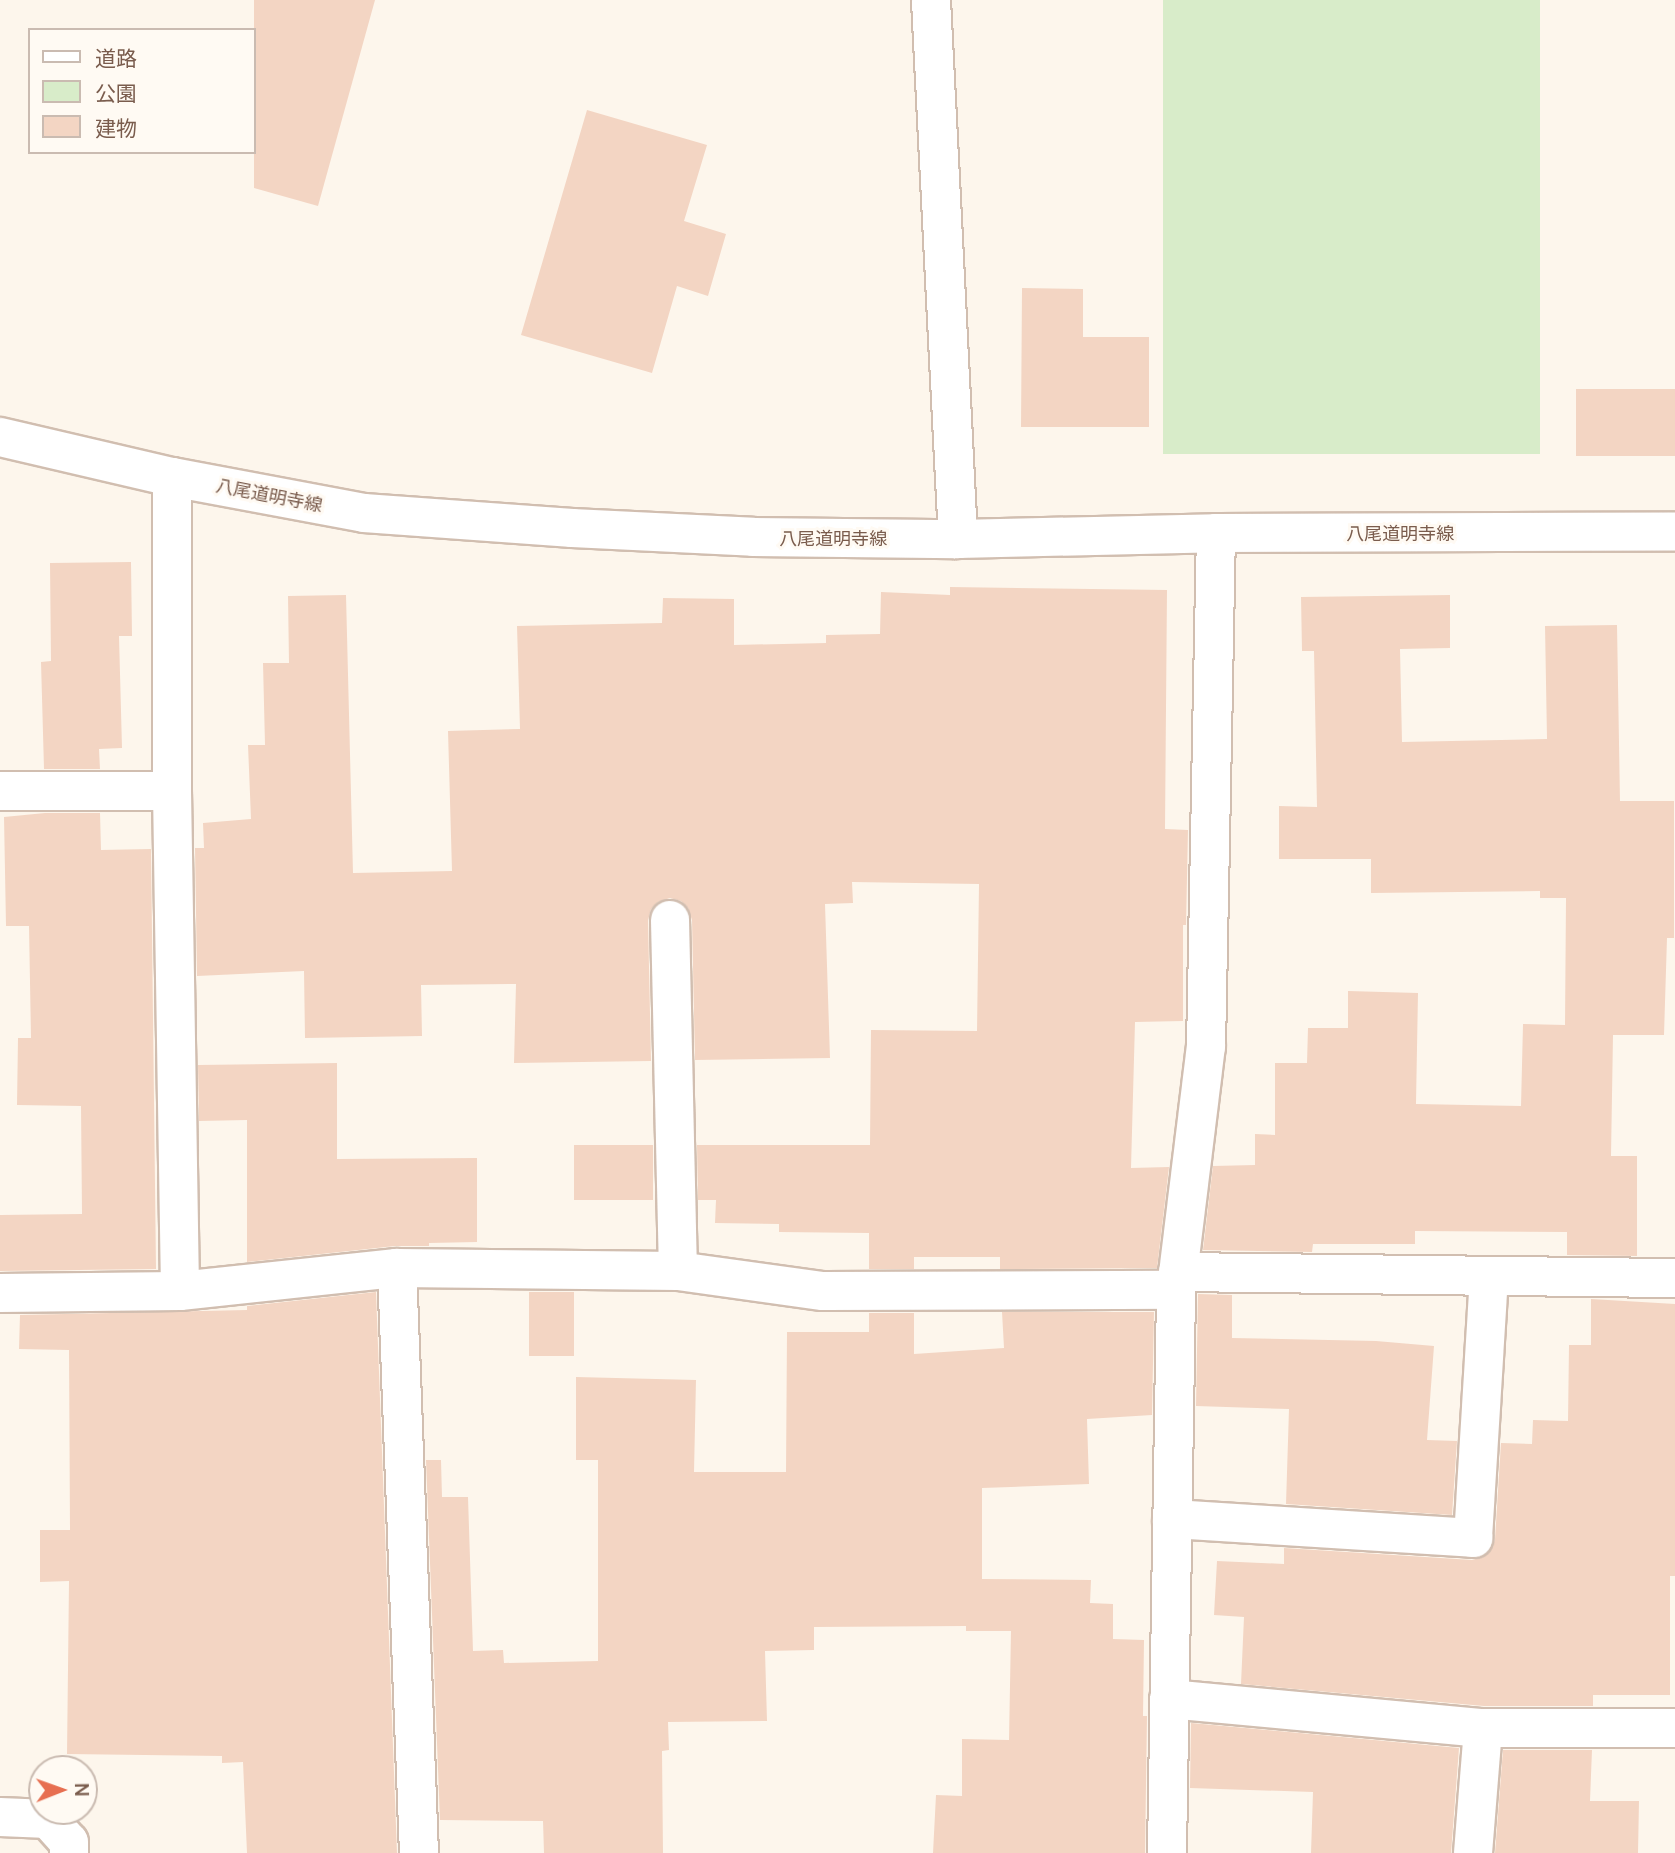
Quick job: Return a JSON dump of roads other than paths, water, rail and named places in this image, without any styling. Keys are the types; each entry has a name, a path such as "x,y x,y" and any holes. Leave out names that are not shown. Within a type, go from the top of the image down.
{"street":[{"path":"931,0 958,539"},
{"name":"八尾道明寺線","path":"0,438 172,477 364,513 753,537 958,539 1216,533 1675,531"},
{"path":"172,477 172,790 180,1291"},
{"path":"1167,1853 1177,1281 1206,1047 1216,533"},
{"path":"0,791 172,790"},
{"path":"670,920 678,1271"},
{"path":"397,1268 419,1853"},
{"path":"0,1293 180,1291 397,1268 678,1271 823,1291 1489,1276 1675,1278"},
{"path":"1172,1520 1473,1538 1489,1276"},
{"path":"1169,1699 1483,1728 1675,1728"},
{"path":"1473,1853 1483,1728"},
{"path":"0,1817 48,1819 69,1842 69,1853"}]}
